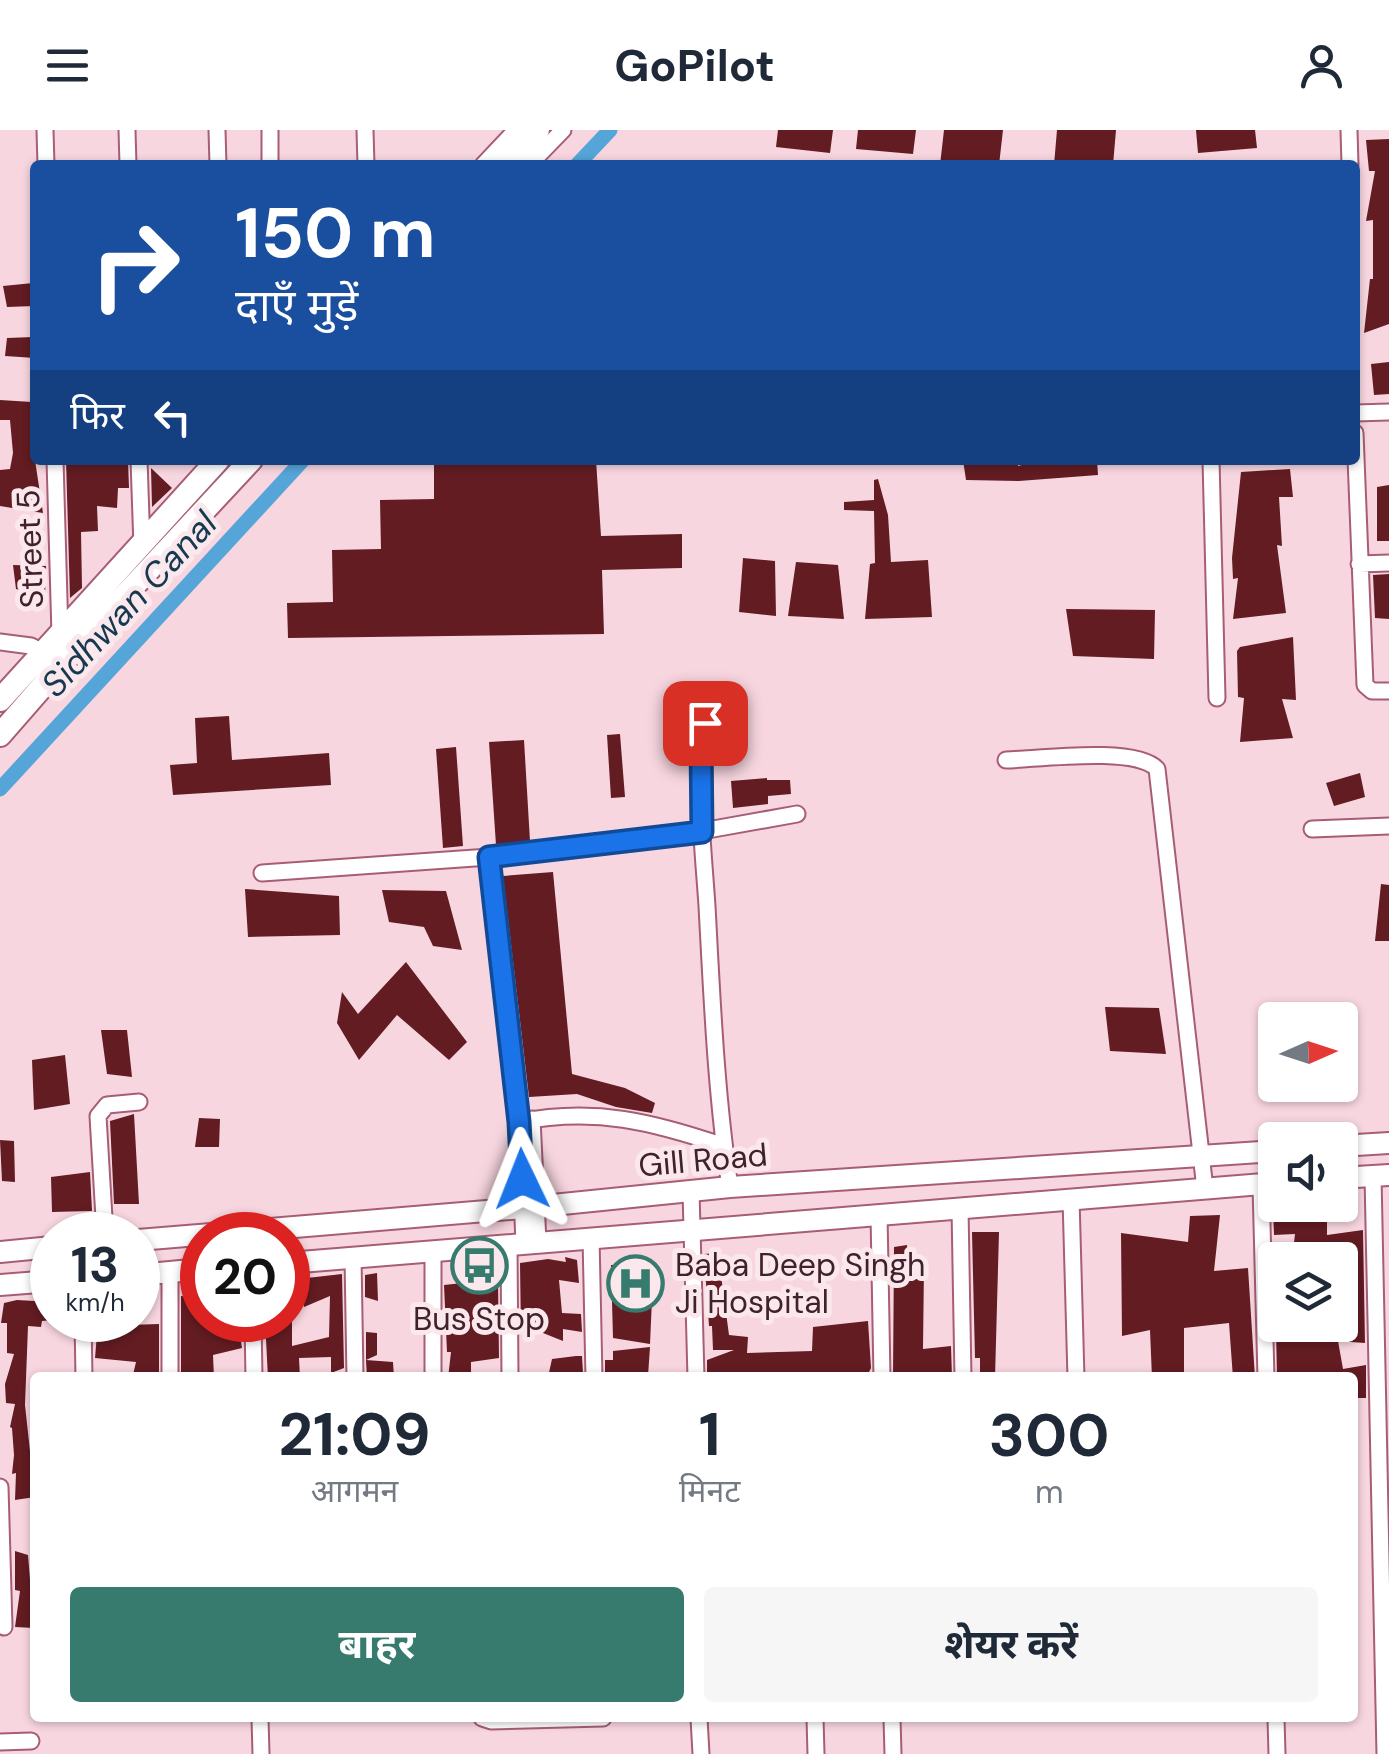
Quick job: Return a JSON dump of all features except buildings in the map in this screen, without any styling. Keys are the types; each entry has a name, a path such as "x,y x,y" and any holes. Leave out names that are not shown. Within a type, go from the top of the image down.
{"highway":[{"path":"511,160 538,130"},
{"path":"0,700 214,465"},
{"path":"0,736 75,649 246,465"}],"main road":[{"path":"1358,1145 1389,1142"},
{"name":"Gill Road","path":"160,1238 691,1190 1258,1152"},
{"name":"Gill Road","path":"310,1261 1258,1185"},
{"path":"0,1252 30,1249"},
{"path":"160,1273 180,1271"},
{"path":"0,1285 30,1283"}],"street":[{"path":"45,130 46,160"},
{"path":"126,130 128,160"},
{"path":"217,130 218,160"},
{"path":"270,130 270,160"},
{"path":"365,130 366,160"},
{"path":"488,160 516,130"},
{"path":"534,160 563,130"},
{"path":"1350,130 1350,160"},
{"path":"1360,413 1389,412"},
{"name":"Street 5","path":"52,644 55,465"},
{"path":"139,465 142,547"},
{"path":"1211,465 1217,698"},
{"path":"1356,465 1365,685 1372,691 1389,691"},
{"path":"1359,564 1389,563"},
{"path":"0,642 52,644"},
{"path":"705,723 701,744 702,832 730,1187"},
{"path":"1006,760 1112,756 1146,760 1157,769 1205,1189"},
{"path":"262,873 489,857 702,832 797,814"},
{"path":"1312,829 1389,826"},
{"path":"489,857 526,1120 530,1207 511,1372"},
{"path":"104,1212 98,1116 107,1105 139,1102"},
{"path":"526,1120 563,1115 616,1116 662,1125 724,1146"},
{"path":"1381,1175 1385,1754"},
{"path":"691,1190 696,1372"},
{"path":"1072,1198 1076,1372"},
{"path":"960,1208 963,1372"},
{"path":"879,1214 882,1372"},
{"path":"1266,1372 1268,1222"},
{"path":"591,1237 594,1372"},
{"path":"433,1372 434,1250"},
{"path":"353,1257 356,1372"},
{"path":"170,1272 170,1372"},
{"path":"83,1342 84,1372"},
{"path":"253,1342 254,1372"},
{"path":"0,1487 4,1627"},
{"path":"260,1722 260,1754"},
{"path":"699,1722 701,1754"},
{"path":"814,1722 816,1754"},
{"path":"892,1722 893,1754"},
{"path":"1276,1722 1277,1754"},
{"path":"0,1742 31,1741"}],"waterway":[{"name":"Sidhwan Canal","path":"582,160 610,130"},
{"name":"Sidhwan Canal","path":"0,789 298,465"}],"place":[{"name":"Bus Stop","path":"479,1265"},
{"name":"Baba Deep Singh Ji Hospital","path":"636,1283"}],"route":[{"path":"522,1179 489,857 702,832 701,744 705,723"}]}
